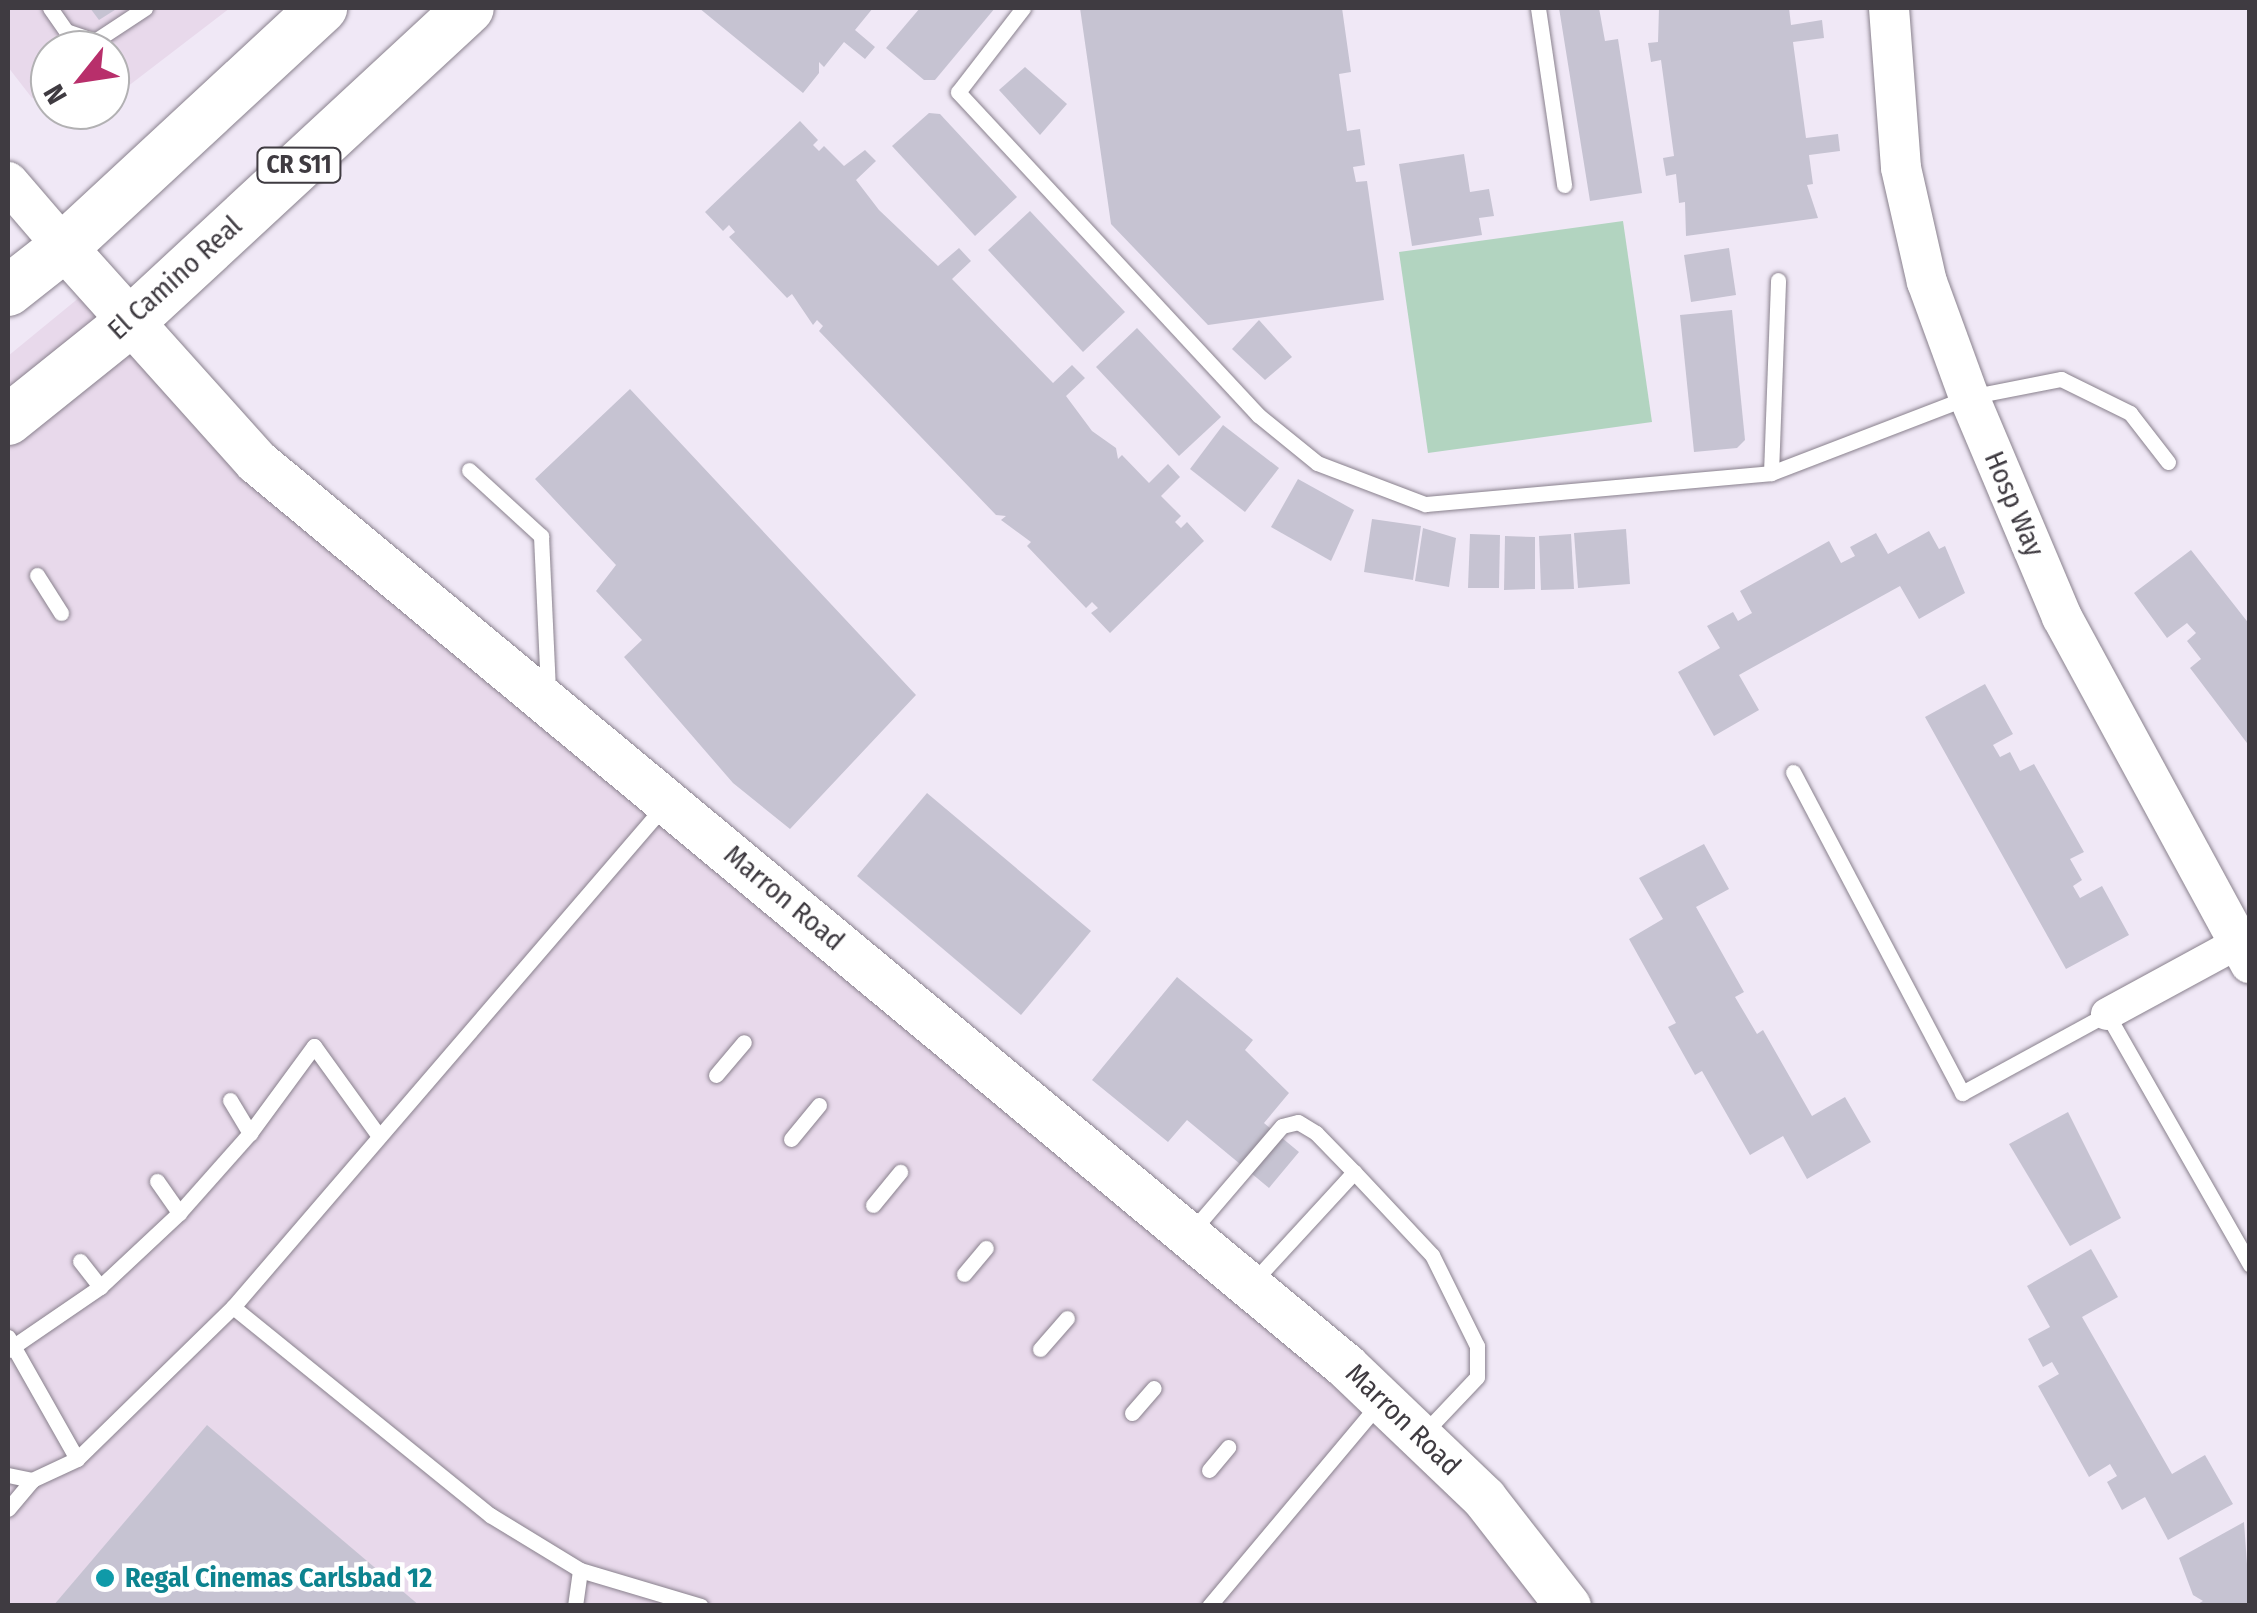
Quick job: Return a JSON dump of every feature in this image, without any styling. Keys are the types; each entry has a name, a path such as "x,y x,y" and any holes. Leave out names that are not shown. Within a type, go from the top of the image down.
{"main road":[{"path":"8,291 64,247 322,8"},
{"name":"El Camino Real","path":"8,420 129,323 469,8"},
{"name":"Marron Road","path":"64,247 256,462 1189,1235 1382,1400 1484,1498 1568,1606"}],"street":[{"name":"Hosp Way","path":"1889,8 1901,168 1927,282 1969,397 2062,616 2244,953"},
{"name":"Marron Road","path":"8,182 64,247"},
{"path":"2107,1014 2244,953"}],"lane":[{"path":"50,8 66,32 96,41 145,8"},
{"path":"1024,8 958,92 1258,415 1317,464 1426,504 1771,473 1969,397 2060,378 2130,413 2168,462"},
{"path":"1538,8 1564,185"},
{"path":"1771,473 1778,280"},
{"path":"469,470 540,536 548,702"},
{"path":"38,575 61,613"},
{"path":"1793,772 1962,1092 2107,1014 2250,1265"},
{"path":"8,1509 32,1480 77,1459 232,1307 668,802"},
{"path":"716,1075 744,1042"},
{"path":"77,1459 10,1345 100,1287 179,1213 250,1133 314,1046 378,1136"},
{"path":"230,1100 250,1133"},
{"path":"791,1140 819,1105"},
{"path":"1189,1235 1282,1126 1298,1122 1316,1133 1432,1255 1477,1346 1477,1377 1420,1436"},
{"path":"873,1205 900,1172"},
{"path":"1250,1286 1354,1172"},
{"path":"157,1181 179,1213"},
{"path":"964,1274 986,1248"},
{"path":"80,1261 100,1287"},
{"path":"232,1307 490,1515 580,1570 701,1606"},
{"path":"1040,1348 1067,1318"},
{"path":"1132,1413 1154,1388"},
{"path":"1210,1606 1382,1400"},
{"path":"1209,1470 1228,1448"},
{"path":"8,1475 32,1480"},
{"path":"575,1606 580,1570"}],"shaded area":[{"path":"8,8 230,8 130,85 130,30 30,30 30,95 8,67"},
{"path":"97,283 186,391 1095,1157 1567,1606 8,1606 8,356"}],"green space":[{"path":"1623,221 1652,422 1428,453 1399,252"}],"building":[{"path":"90,8 118,8 99,20"},
{"path":"699,8 873,8 855,30 875,47 865,59 844,42 824,67 819,62 819,73 803,93"},
{"path":"920,8 995,8 935,80 924,80 886,48"},
{"path":"1080,8 1342,8 1351,72 1339,74 1347,131 1360,129 1365,165 1353,167 1356,182 1367,181 1384,300 1208,325 1111,224"},
{"path":"1559,8 1599,8 1605,41 1618,39 1642,193 1590,201"},
{"path":"1659,8 1789,8 1791,25 1822,20 1824,38 1793,42 1806,138 1838,134 1840,151 1809,155 1813,184 1807,185 1818,218 1686,236 1685,202 1679,203 1676,174 1666,176 1663,158 1674,156 1661,60 1651,62 1648,43 1658,42"},
{"path":"1025,67 1067,104 1040,135 999,90"},
{"path":"929,113 940,114 1017,197 975,236 892,146"},
{"path":"800,121 818,140 813,145 819,151 824,146 844,166 865,150 876,161 856,180 879,210 938,266 959,248 971,261 952,279 1053,383 1072,365 1085,378 1066,396 1092,431 1116,448 1118,459 1122,455 1149,483 1168,464 1180,477 1161,496 1181,516 1175,522 1181,528 1187,522 1204,541 1110,633 1091,613 1098,608 1092,602 1086,608 1027,546 1031,542 1001,520 1006,516 996,515 819,331 823,326 817,320 813,325 792,294 787,298 729,237 735,232 729,225 723,231 705,212"},
{"path":"1464,154 1470,192 1489,189 1494,216 1479,218 1482,235 1412,246 1399,164"},
{"path":"1030,211 1125,312 1083,352 988,250"},
{"path":"1729,248 1736,295 1691,302 1684,255"},
{"path":"1732,310 1745,440 1737,448 1694,452 1680,315"},
{"path":"1259,320 1292,357 1265,380 1232,349"},
{"path":"1137,328 1221,417 1179,456 1096,367"},
{"path":"630,389 916,695 790,829 733,783 624,657 642,640 596,591 616,565 535,479"},
{"path":"1223,425 1279,468 1245,512 1190,469"},
{"path":"1298,479 1354,510 1331,561 1271,527"},
{"path":"1372,519 1421,526 1413,580 1364,572"},
{"path":"1423,528 1456,538 1449,587 1415,581"},
{"path":"1626,529 1630,584 1578,588 1574,533"},
{"path":"1929,531 1939,549 1945,546 1965,593 1919,619 1900,586 1739,675 1759,710 1714,736 1678,672 1720,648 1707,626 1733,612 1738,621 1752,613 1740,591 1829,541 1841,563 1855,556 1850,547 1876,533 1888,554"},
{"path":"1470,534 1500,535 1499,588 1468,588"},
{"path":"1571,534 1574,589 1541,590 1539,536"},
{"path":"1505,536 1535,537 1535,589 1504,590"},
{"path":"2191,550 2250,625 2250,747 2190,668 2201,659 2187,641 2196,633 2187,623 2167,638 2134,593"},
{"path":"1985,684 2013,734 1993,745 2000,757 2010,752 2020,771 2034,764 2084,852 2070,859 2082,880 2073,886 2080,898 2102,886 2129,935 2066,969 1925,717"},
{"path":"927,793 1091,931 1021,1015 857,876"},
{"path":"1704,844 1729,889 1696,907 1744,992 1735,997 1757,1034 1763,1030 1812,1116 1845,1097 1871,1142 1807,1179 1783,1136 1750,1155 1702,1071 1695,1075 1668,1027 1676,1023 1629,939 1663,919 1639,878"},
{"path":"1177,977 1253,1040 1245,1050 1289,1093 1264,1123 1299,1152 1269,1188 1187,1120 1168,1142 1092,1080"},
{"path":"2068,1112 2121,1218 2070,1246 2009,1144"},
{"path":"2091,1249 2118,1297 2082,1317 2172,1474 2205,1455 2233,1504 2168,1540 2145,1497 2122,1510 2107,1482 2117,1476 2110,1464 2089,1477 2038,1386 2059,1374 2052,1362 2043,1367 2028,1339 2050,1327 2027,1286"},
{"path":"207,1425 420,1606 53,1606"},
{"path":"2244,1522 2250,1606 2194,1606 2203,1601 2193,1595 2179,1558"}],"place":[{"name":"Regal Cinemas Carlsbad 12","path":"105,1578"}]}
